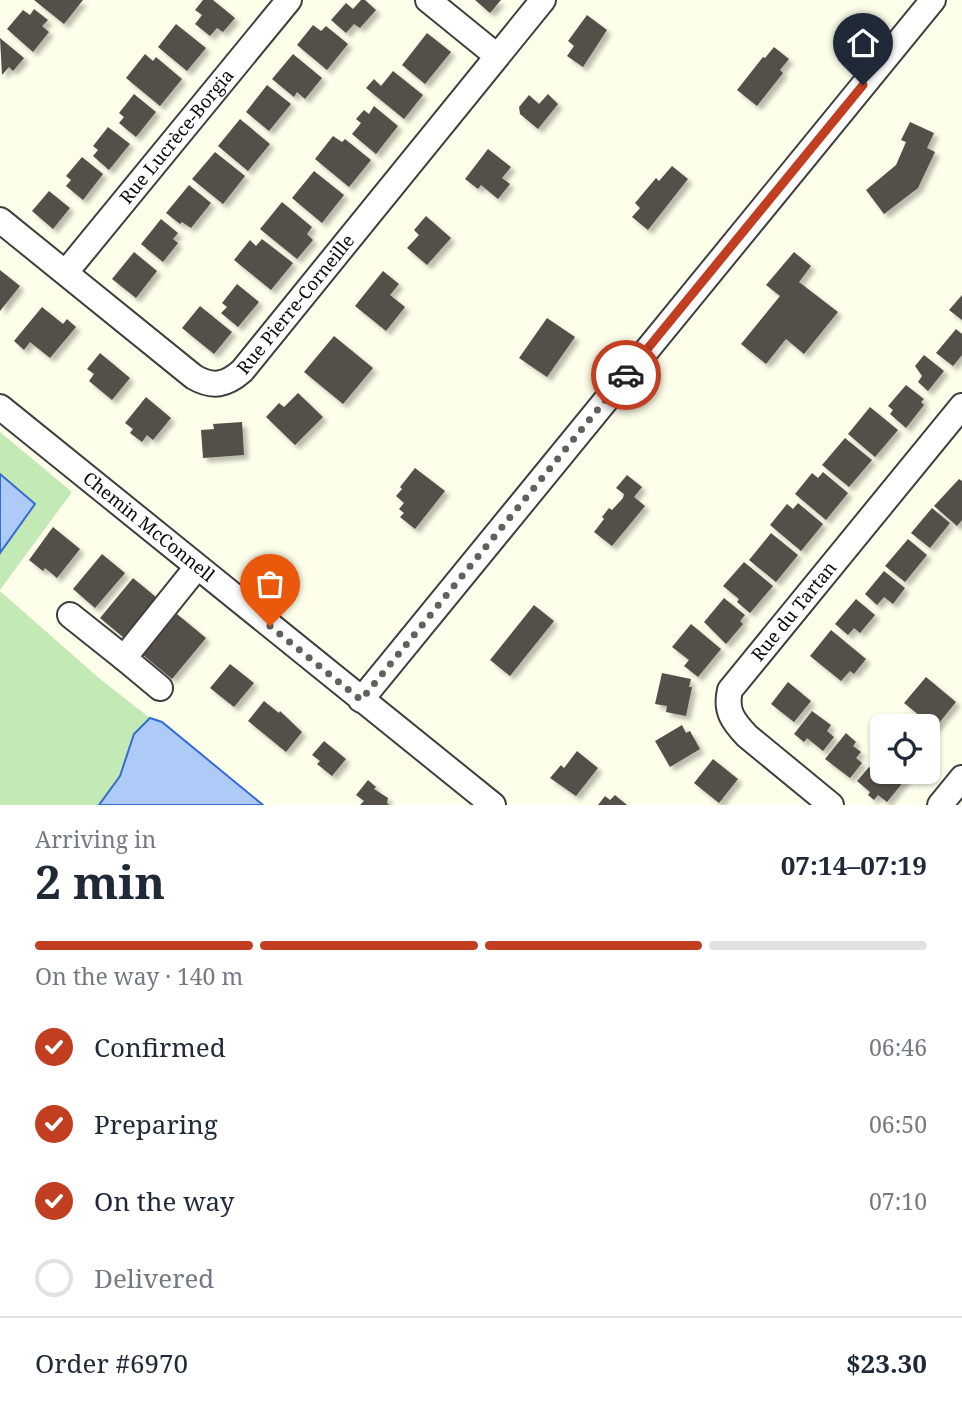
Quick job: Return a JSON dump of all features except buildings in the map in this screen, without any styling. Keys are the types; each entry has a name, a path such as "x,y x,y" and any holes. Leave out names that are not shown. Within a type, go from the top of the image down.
{"street":[{"name":"Rue Lucrèce-Borgia","path":"66,272 289,0"},
{"path":"428,0 496,56"},
{"name":"Rue Pierre-Corneille","path":"0,220 194,377 206,384 219,385 231,381 242,371 543,0"},
{"path":"361,700 933,0"},
{"name":"Rue du Tartan","path":"831,805 747,736 734,722 729,712 730,690 962,406"},
{"name":"Chemin McConnell","path":"0,407 493,805"},
{"path":"124,659 198,567"},
{"path":"70,615 160,688"},
{"path":"940,805 962,778"}],"green space":[{"path":"0,432 72,492 0,590"},
{"path":"0,591 100,679 150,718 134,734 120,776 99,805 0,805"}],"water":[{"path":"0,474 35,504 0,553"},
{"path":"150,718 162,722 263,805 99,805 120,776 134,734"}],"way so far":[{"path":"270,626 361,700 626,375"}],"route":[{"path":"626,375 863,85"}]}
